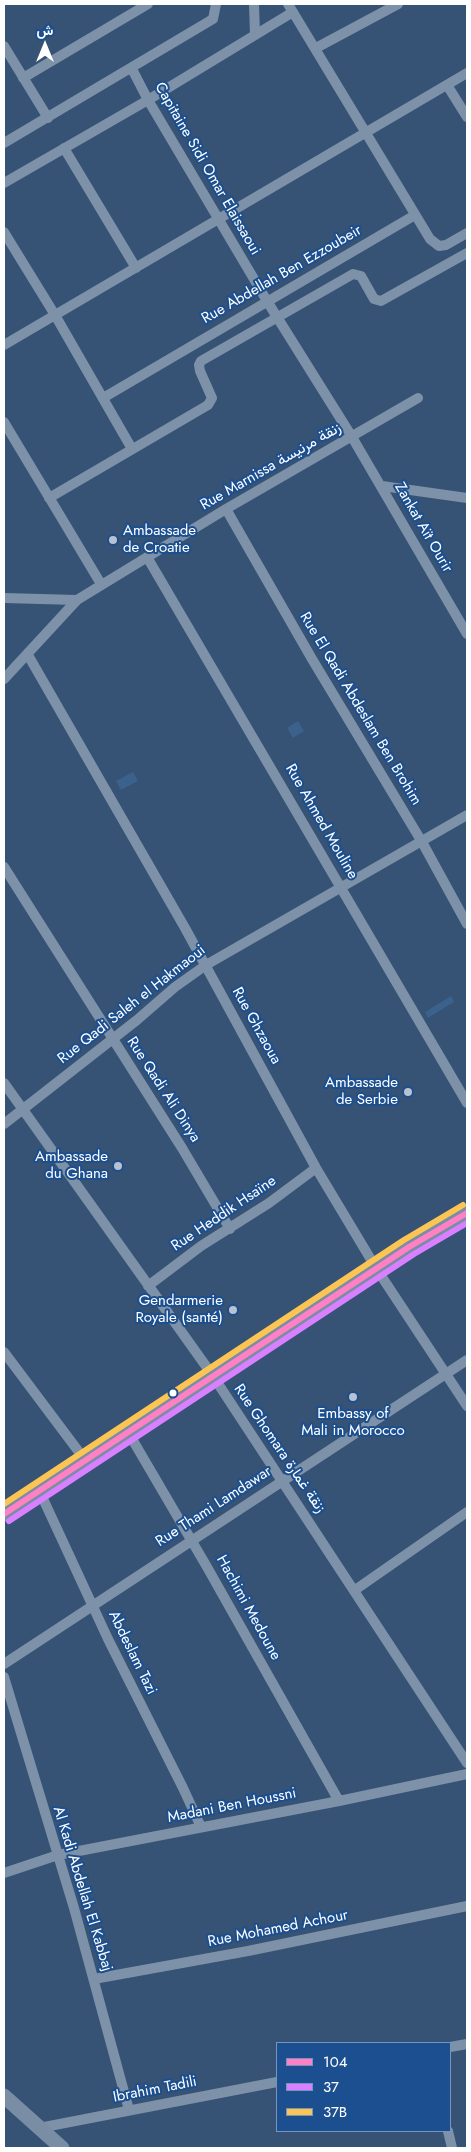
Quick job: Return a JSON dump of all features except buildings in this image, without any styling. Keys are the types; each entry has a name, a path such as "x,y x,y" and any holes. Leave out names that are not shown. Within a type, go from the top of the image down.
{"main road":[{"path":"4,1514 428,1234 467,1213"},
{"path":"4,2096 62,2148"}],"street":[{"path":"23,78 148,4"},
{"path":"4,144 214,20 216,4"},
{"path":"254,4 255,35"},
{"path":"316,48 398,4"},
{"path":"4,183 148,100 255,35 291,8 430,239 439,246 446,246 467,233"},
{"path":"4,46 48,118"},
{"name":"Capitaine Sidi Omar Elaissaoui","path":"132,69 148,100 267,301 352,437"},
{"path":"4,345 467,73"},
{"path":"448,85 467,117"},
{"path":"64,148 136,268"},
{"name":"Rue Abdellah Ben Ezzoubeir","path":"102,398 414,215"},
{"path":"4,232 55,315 132,449"},
{"path":"49,498 211,402 211,393 199,366 201,361 353,274 361,276 376,300 383,301 467,253"},
{"name":"Rue Marnissa زنقة مرنيسة","path":"4,679 77,600 226,509 418,398"},
{"path":"4,422 101,584"},
{"name":"Zankat Aït Ourir","path":"352,437 464,624 467,634"},
{"path":"382,486 467,498"},
{"name":"Rue El Qadi Abdeslam Ben Brohim","path":"226,509 312,659 422,842 467,924"},
{"name":"Rue Ahmed Mouline","path":"147,557 467,1103"},
{"path":"4,598 77,600"},
{"name":"Rue Ghzaoua","path":"28,655 206,966 316,1168 376,1268 467,1406"},
{"name":"Rue Qadi Saleh el Hakmaoui","path":"4,1124 112,1040 176,987 206,966 467,815"},
{"name":"Rue Qadi Ali Dinya","path":"4,868 193,1165 230,1229"},
{"name":"Rue Ghomara زنقة غمارة","path":"4,1084 212,1376 355,1590 467,1763"},
{"name":"Rue Heddik Hsaïne","path":"148,1286 201,1246 269,1203 316,1168"},
{"path":"4,1352 85,1460"},
{"name":"Rue Thami Lamdawar","path":"4,1664 467,1360"},
{"name":"Hachimi Medoune","path":"128,1432 339,1801"},
{"name":"Abdeslam Tazi","path":"39,1490 201,1828"},
{"path":"355,1590 467,1512"},
{"name":"Al Kadi Abdellah El Kabbaj","path":"4,1677 94,1979 129,2110"},
{"name":"Madani Ben Houssni","path":"4,1873 58,1855 339,1801 467,1774"},
{"name":"Rue Mohamed Achour","path":"94,1979 248,1951 467,1906"},
{"path":"451,2048 467,2044"},
{"name":"Ibrahim Tadili","path":"39,2128 276,2082"},
{"path":"448,2132 452,2148"}],"water":[{"path":"298,721 304,731 293,738 287,728"},
{"path":"133,772 138,781 121,790 116,781"},
{"path":"451,996 454,1002 428,1018 425,1012"}],"transit line":[{"name":"37B","path":"4,1504 404,1240 463,1205"},
{"name":"104","path":"4,1514 409,1247 467,1213"},
{"name":"37","path":"9,1521 414,1254 467,1223"}],"place":[{"name":"Ambassade de Croatie","path":"113,540"},
{"name":"Ambassade de Serbie","path":"408,1092"},
{"name":"Ambassade du Ghana","path":"118,1166"},
{"name":"Gendarmerie Royale (santé)","path":"233,1310"},
{"name":"Embassy of Mali in Morocco","path":"353,1397"}]}
